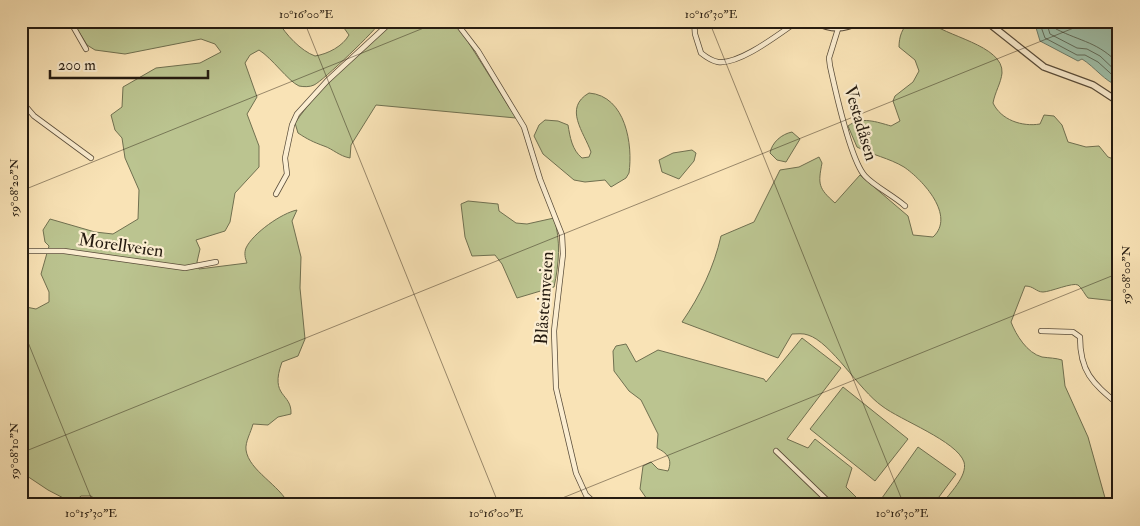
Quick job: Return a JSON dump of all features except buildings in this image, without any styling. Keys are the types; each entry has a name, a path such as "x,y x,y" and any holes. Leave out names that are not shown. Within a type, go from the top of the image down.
{"street":[{"path":"70,21 86,49"},
{"path":"276,194 287,174 285,158 292,125 297,114 326,81 392,21"},
{"name":"Blåsteinveien","path":"455,21 478,51 524,127 540,179 562,234 562,260 554,332 556,388 576,472 586,495 597,505"},
{"path":"694,21 695,34 701,53 719,62 728,62 750,52 798,21"},
{"path":"814,21 838,29 860,21"},
{"path":"986,21 1044,67 1093,86 1119,102"},
{"name":"Vestadåsen","path":"838,29 829,58 830,66 848,134 860,170 870,180 905,206"},
{"path":"21,102 34,116 91,158"},
{"name":"Morellveien","path":"21,251 64,251 185,268 216,262"},
{"path":"1041,331 1073,332 1077,334 1082,364 1087,374 1119,404"},
{"path":"776,451 832,505"}],"shaded area":[{"path":"72,21 278,21 294,41 304,50 315,56 335,49 349,35 339,21 381,21 338,65 311,86 299,86 259,50 250,55 245,63 257,97 247,114 259,146 259,167 235,193 230,222 225,231 196,240 200,249 197,262 199,269 247,263 245,250 255,236 276,219 297,210 292,221 301,257 300,288 305,339 298,356 282,362 278,382 279,388 288,402 291,414 278,417 268,425 253,424 246,447 248,458 253,465 279,491 289,505 187,505 180,500 169,505 103,505 91,496 81,496 73,503 48,490 21,472 21,306 36,309 49,302 49,292 41,274 49,246 45,242 43,230 50,219 95,232 113,234 138,219 139,190 125,158 122,138 115,130 111,115 122,107 123,87 156,68 200,63 221,52 215,44 201,39 125,54 95,50 87,45"},
{"path":"397,21 455,21 516,118 376,105 351,145 350,158 298,133 295,123 328,82 356,53"},
{"path":"911,21 929,21 947,32 972,42 993,55 1000,63 1002,73 993,103 1001,114 1013,121 1033,125 1040,124 1044,115 1054,116 1062,125 1068,142 1086,147 1099,146 1108,157 1119,161 1119,306 1116,301 1088,298 1081,288 1075,284 1043,292 1025,286 1011,322 1019,338 1032,352 1042,357 1062,360 1065,386 1088,437 1107,505 941,505 961,479 964,462 959,454 951,446 890,412 873,399 835,356 817,339 806,334 792,334 778,358 682,322 706,281 721,236 754,222 780,170 799,167 819,157 822,163 820,181 822,189 835,203 860,175 908,216 913,235 933,237 939,228 941,219 939,209 928,189 904,167 857,147 848,126 858,121 864,121 891,126 900,121 893,101 895,96 913,82 919,71 915,60 899,47 905,26"},
{"path":"589,93 602,96 611,103 619,112 628,136 630,149 629,173 626,178 611,187 605,180 585,182 574,180 543,154 534,136 539,125 545,120 558,121 568,125 572,143 579,155 582,158 589,157 591,152 580,128 576,113 581,99"},
{"path":"792,132 800,139 786,162 777,160 770,153 773,145 781,137"},
{"path":"692,150 696,153 694,161 679,179 662,172 659,160 673,153"},
{"path":"468,201 498,204 499,211 516,223 527,224 554,218 558,235 558,252 554,287 517,298 502,264 495,255 472,256 465,237 461,204"},
{"path":"802,338 841,368 787,439 808,448 815,439 852,468 846,487 864,505 651,505 640,489 643,466 651,462 658,469 668,471 670,463 666,454 657,448 658,434 641,400 629,391 614,371 613,351 616,346 626,344 636,362 658,350 764,379 766,382"},
{"path":"843,387 908,439 875,481 810,429"},
{"path":"918,447 956,474 933,505 877,505"}],"water":[{"path":"1034,21 1119,21 1119,86 1109,81 1082,59 1078,61 1040,41"}]}
